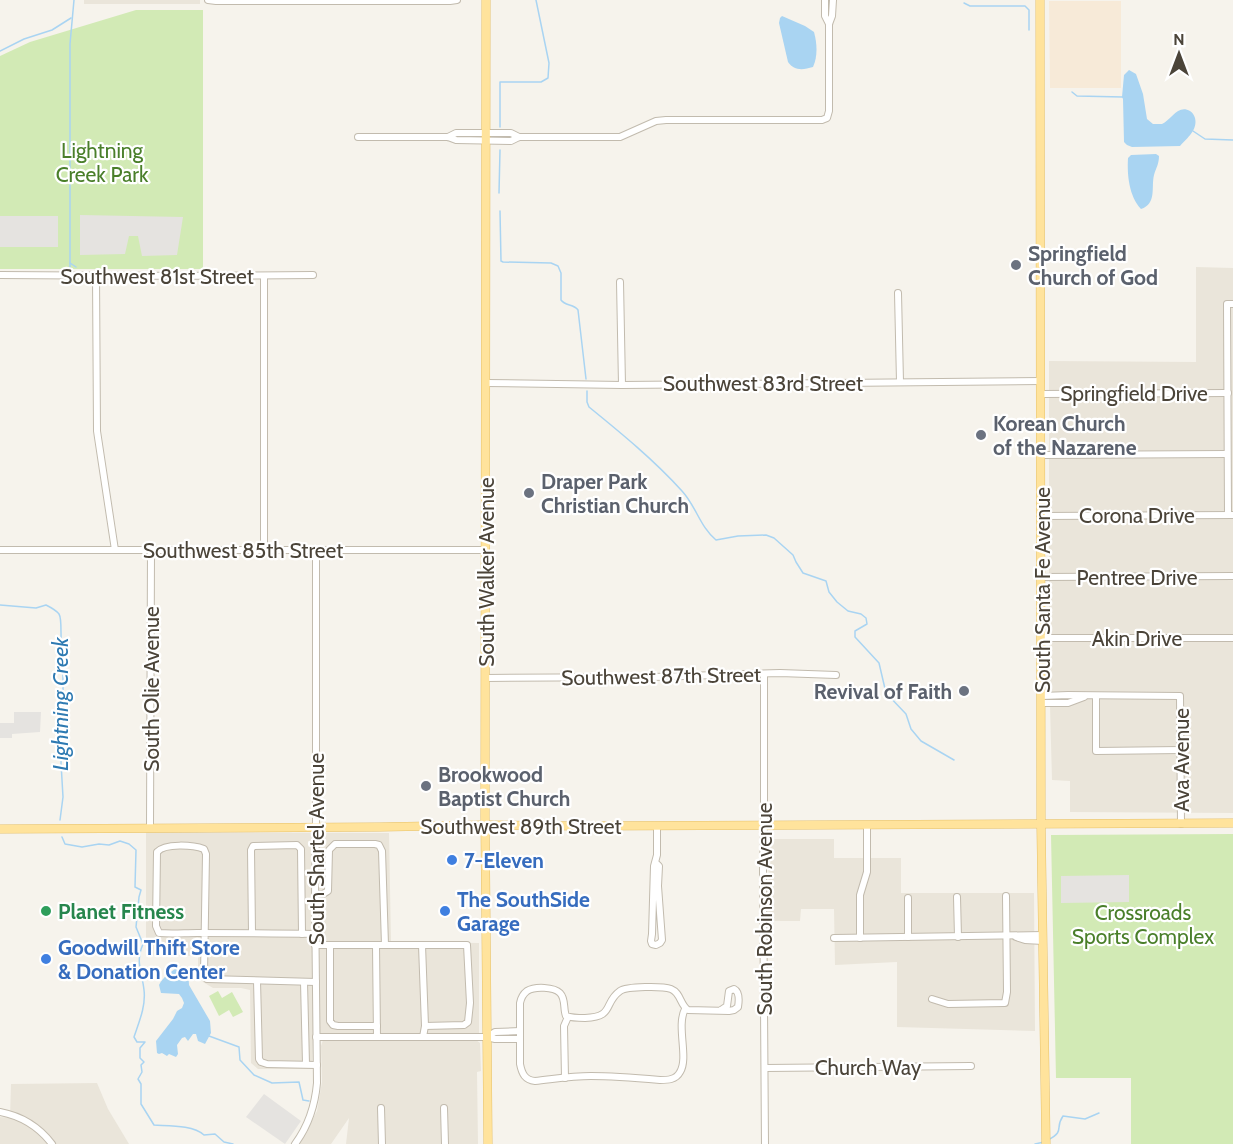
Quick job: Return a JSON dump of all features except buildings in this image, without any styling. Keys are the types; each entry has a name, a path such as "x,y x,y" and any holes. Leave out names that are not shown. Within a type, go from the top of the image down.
{"main road":[{"name":"South Walker Avenue","path":"486,0 485,825 488,1144"},
{"name":"South Santa Fe Avenue","path":"1040,0 1041,824 1046,1144"},
{"name":"Southwest 89th Street","path":"0,829 1233,823"}],"street":[{"path":"208,0 301,2 457,0"},
{"path":"825,0 825,16 829,24"},
{"path":"357,137 448,136 456,140 486,137 511,141 519,137 620,137 656,121 666,120 822,120 827,118 829,111 829,24 833,0"},
{"name":"Southwest 81st Street","path":"0,275 313,275"},
{"path":"96,275 97,430 115,550"},
{"path":"264,276 264,550"},
{"path":"620,282 622,384"},
{"path":"898,293 900,382"},
{"path":"1230,304 1227,393 1230,515"},
{"name":"Southwest 83rd Street","path":"486,383 1041,381"},
{"name":"Springfield Drive","path":"1041,394 1227,393"},
{"path":"1041,455 1227,454"},
{"name":"Corona Drive","path":"1041,516 1230,515"},
{"name":"Southwest 85th Street","path":"0,550 486,550"},
{"name":"South Olie Avenue","path":"150,828 151,550"},
{"name":"South Shartel Avenue","path":"296,1144 307,1126 314,1107 317,1083 316,550"},
{"name":"Pentree Drive","path":"1041,577 1233,576"},
{"name":"Akin Drive","path":"1041,638 1233,638"},
{"name":"Southwest 87th Street","path":"486,678 780,673 836,675"},
{"name":"South Robinson Avenue","path":"764,675 765,1144"},
{"path":"1042,700 1068,703 1087,696 1096,696 1096,751 1180,750"},
{"name":"Ava Avenue","path":"1096,696 1180,696 1181,824"},
{"path":"860,938 860,895 867,872 867,825"},
{"path":"656,886 651,941 656,945 662,940 654,866 657,826"},
{"path":"315,895 328,891 329,850 334,844 379,845 382,850 385,945"},
{"path":"252,933 251,850 253,846 297,845 301,849 302,934"},
{"path":"315,934 252,933 205,933 165,934 159,933 156,926 156,852 165,846 204,849 206,854 205,933 204,975 207,979 316,982"},
{"path":"932,999 948,1004 1005,1003 1007,992 1006,896"},
{"path":"957,897 958,937"},
{"path":"908,898 908,937"},
{"path":"834,938 1006,936 1025,940 1043,938"},
{"path":"315,945 467,945 469,1021 464,1025 425,1026"},
{"path":"330,945 330,1021 333,1025 338,1026 377,1026"},
{"path":"376,945 377,1037"},
{"path":"422,945 425,1026 423,1037"},
{"path":"257,981 259,1059 261,1062 317,1065"},
{"path":"304,982 306,1065"},
{"path":"536,988 558,991 563,998 568,1017 602,1016 618,993 628,988 671,989 678,995 685,1009 682,1020 683,1065 680,1072 677,1076 665,1080 612,1076 535,1082 528,1079 521,1068 520,1003 525,992 536,988"},
{"path":"685,1009 721,1010"},
{"path":"565,1078 564,1026 568,1017"},
{"path":"316,1037 487,1037 495,1032 520,1035"},
{"name":"Church Way","path":"765,1068 971,1066"},
{"path":"381,1108 382,1144"},
{"path":"444,1108 445,1144"},
{"path":"0,1113 32,1125 52,1144"}],"shaded area":[{"path":"84,0 200,0 200,4 84,4"},
{"path":"1049,1 1121,1 1121,88 1050,88"},
{"path":"80,215 183,217 177,255 142,256 138,236 129,236 125,254 80,255"},
{"path":"0,216 58,216 58,247 0,247"},
{"path":"1196,267 1233,268 1233,813 1070,812 1070,781 1052,780 1049,667 1049,361 1196,362"},
{"path":"14,712 41,712 40,732 12,734 12,738 0,738 0,723 14,723"},
{"path":"146,832 389,833 391,942 479,943 479,1033 313,1033 312,1069 258,1069 251,1063 250,990 213,988 203,982 198,974 198,956 146,955"},
{"path":"769,839 834,839 834,858 901,858 901,893 1034,893 1035,1031 897,1027 897,962 835,965 834,909 801,909 800,921 768,921"},
{"path":"1129,875 1129,902 1061,903 1061,876"},
{"path":"323,1040 476,1040 480,1043 481,1071 477,1072 478,1144 346,1144 349,1118 331,1144 300,1144 317,1111 322,1082 321,1046"},
{"path":"97,1083 108,1109 129,1144 0,1144 0,1117 10,1118 11,1084"},
{"path":"264,1094 301,1121 285,1144 246,1117"}],"green space":[{"name":"Lightning Creek Park","path":"136,10 203,10 203,269 0,269 0,56 30,42"},
{"name":"Crossroads Sports Complex","path":"1233,834 1233,1144 1131,1144 1131,1078 1056,1078 1051,835"},
{"path":"218,991 222,998 232,992 243,1012 233,1017 229,1010 219,1016 209,996"}],"water":[{"path":"782,16 814,32 816,58 813,67 799,69 788,62 779,23"},
{"path":"1129,70 1136,74 1143,94 1147,119 1153,124 1162,124 1178,111 1186,109 1193,114 1195,126 1180,146 1132,147 1124,142 1122,97 1124,75"},
{"path":"1156,154 1159,159 1151,199 1146,207 1141,209 1130,185 1128,158 1131,155"},
{"path":"181,966 188,969 189,985 210,1021 211,1033 205,1044 198,1041 196,1034 193,1034 188,1041 185,1037 182,1038 177,1045 176,1057 157,1053 156,1041 184,1003 179,994 161,993 159,985 168,974"}],"waterway":[{"path":"70,270 70,44 74,0"},
{"path":"500,127 500,82 541,82 548,78 549,63 536,0"},
{"path":"964,3 970,6 1025,6 1029,10 1029,30"},
{"name":"Lightning Creek","path":"0,51 24,39 52,30 71,18"},
{"path":"1072,92 1077,96 1123,97"},
{"path":"1193,131 1205,139 1233,140"},
{"path":"499,193 500,150"},
{"path":"500,211 501,261 551,263 558,266 561,273 561,300 578,310 586,379"},
{"path":"70,263 76,267"},
{"path":"587,391 589,407 637,447 671,480 687,497 706,529 716,540 766,535 774,538 793,555 803,573 826,581 829,592 837,602 848,611 861,614 866,618 867,624 855,631 855,637 879,663 886,693 906,714 911,729 921,741 954,760"},
{"name":"Lightning Creek","path":"0,605 36,608 46,605 56,611 60,617 63,653 63,734 61,740 63,797 60,820"},
{"name":"Lightning Creek","path":"62,837 65,844 82,847 109,845 120,841 136,850 135,887 141,890 136,927 143,944 139,962 144,1002 134,1037 137,1042 145,1042 140,1048 140,1058 144,1062 141,1065 142,1072 138,1079 141,1084 141,1104 154,1125 194,1129 204,1135 215,1134 224,1142 233,1144"},
{"path":"209,1036 239,1047 240,1060 254,1075 272,1083 299,1082 303,1100 309,1101"},
{"name":"Lightning Creek","path":"1048,1140 1057,1134 1063,1116 1085,1119 1099,1113"},
{"name":"Lightning Creek","path":"1035,1144 1044,1142"}],"place":[{"name":"Springfield Church of God","path":"1016,265"},
{"name":"Korean Church of the Nazarene","path":"981,435"},
{"name":"Draper Park Christian Church","path":"529,493"},
{"name":"Revival of Faith","path":"964,691"},
{"name":"Brookwood Baptist Church","path":"426,786"},
{"name":"7-Eleven","path":"452,860"},
{"name":"Planet Fitness","path":"46,911"},
{"name":"The SouthSide Garage","path":"445,911"},
{"name":"Goodwill Thift Store & Donation Center","path":"46,959"}]}
